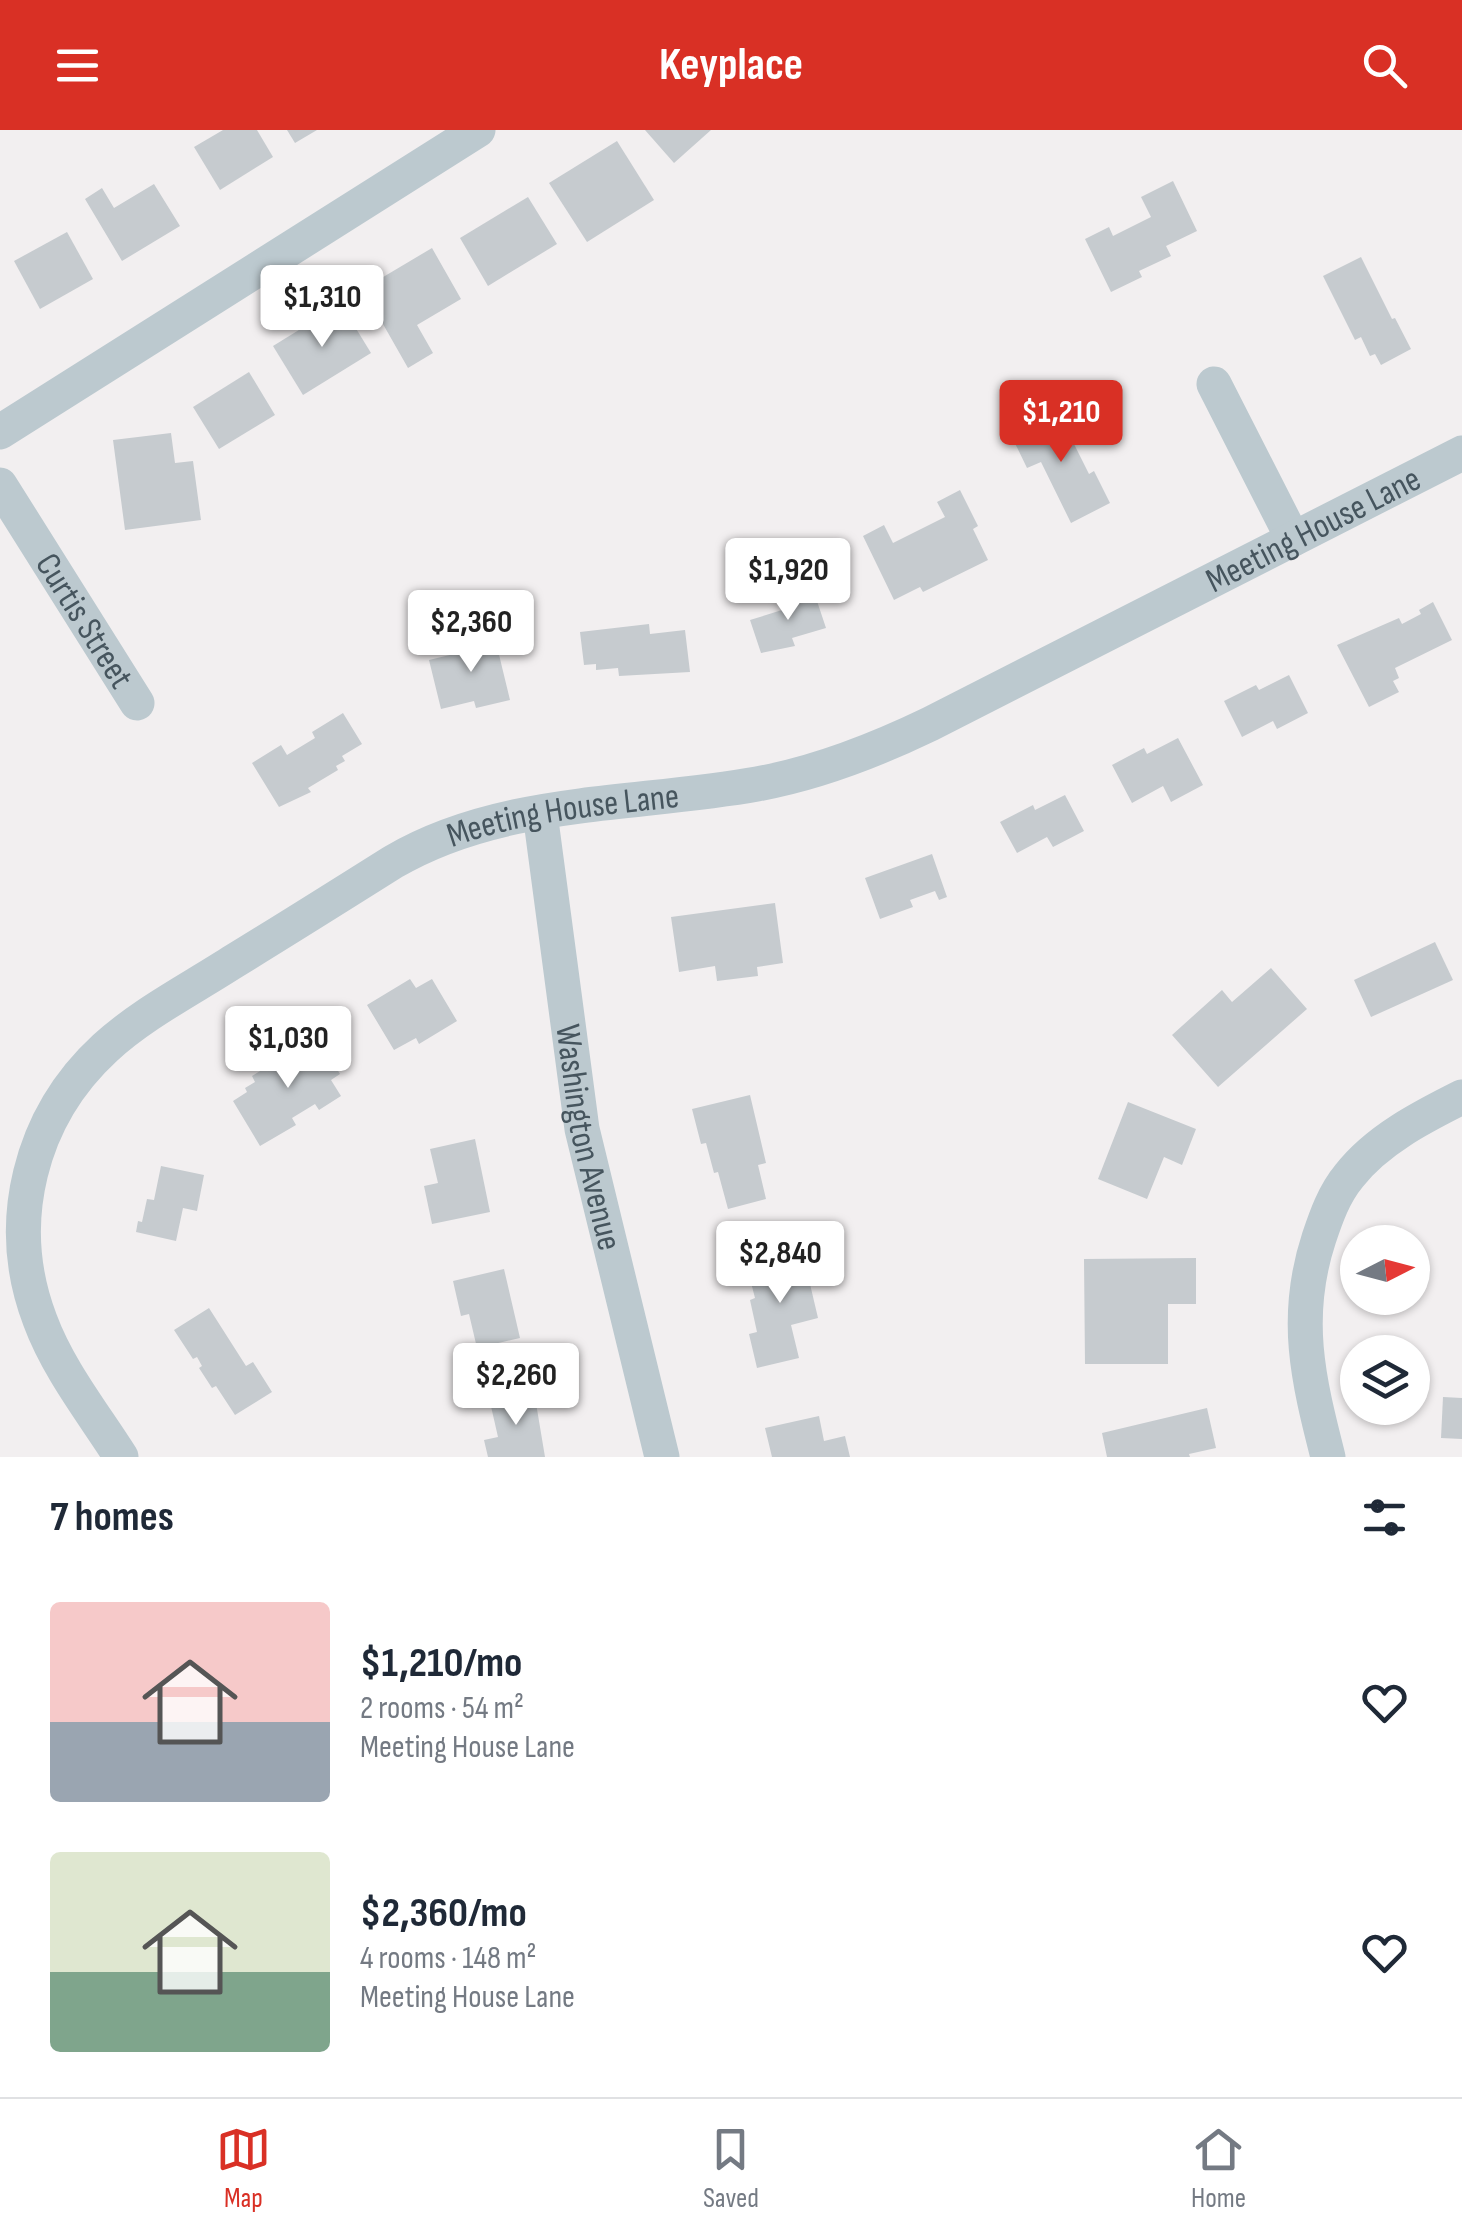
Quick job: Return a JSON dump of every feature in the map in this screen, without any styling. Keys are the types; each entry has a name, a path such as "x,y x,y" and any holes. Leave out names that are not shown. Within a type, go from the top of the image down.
{"street":[{"path":"0,432 478,130"},
{"path":"1214,384 1293,539"},
{"name":"Meeting House Lane","path":"121,1457 47,1336 34,1301 25,1257 24,1212 29,1172 62,1097 103,1050 131,1027 411,852 473,827 540,812 757,784 846,761 930,724 1462,454"},
{"name":"Curtis Street","path":"0,485 137,704"},
{"name":"Washington Avenue","path":"540,812 582,1129 662,1457"},
{"path":"1328,1457 1307,1376 1304,1320 1309,1270 1327,1212 1349,1176 1376,1150 1414,1122 1462,1097"}],"building":[{"path":"223,130 257,130 273,157 220,190 194,147"},
{"path":"287,130 317,130 295,143"},
{"path":"645,130 711,130 674,163"},
{"path":"617,141 654,200 587,242 549,183"},
{"path":"1173,181 1197,231 1166,246 1171,256 1139,271 1142,277 1111,292 1085,239 1109,227 1113,236 1151,217 1141,197"},
{"path":"154,184 180,226 122,261 85,199 102,188 114,208"},
{"path":"528,197 557,244 488,286 460,238"},
{"path":"67,232 93,279 40,309 14,261"},
{"path":"432,248 461,299 417,325 433,353 408,368 363,289"},
{"path":"1361,257 1411,349 1381,365 1375,354 1370,356 1361,337 1355,340 1323,276"},
{"path":"341,304 371,353 303,395 273,346"},
{"path":"249,372 275,415 219,449 193,407"},
{"path":"1057,410 1089,474 1094,471 1110,503 1071,523 1041,462 1027,468 1010,433"},
{"path":"171,433 175,463 193,461 201,520 125,530 113,440"},
{"path":"960,490 978,526 973,529 988,560 923,592 920,587 894,600 863,536 884,525 893,543 945,517 937,502"},
{"path":"814,592 826,628 792,638 795,646 761,653 750,620 782,610 779,603"},
{"path":"1433,602 1452,640 1395,668 1399,678 1393,681 1399,692 1369,707 1337,645 1399,618 1402,624"},
{"path":"649,624 650,634 685,630 690,672 619,676 618,668 596,670 596,664 584,665 580,632"},
{"path":"494,634 510,700 476,708 474,701 441,709 429,660 462,652 460,642"},
{"path":"1289,675 1308,713 1277,729 1273,721 1242,737 1224,701"},
{"path":"343,713 362,744 342,756 345,761 336,766 338,770 308,788 311,792 279,807 252,763 281,745 287,755 315,738 312,732"},
{"path":"1178,738 1203,785 1171,802 1163,786 1132,803 1112,765 1144,748 1147,754"},
{"path":"1065,795 1084,831 1053,847 1047,837 1017,853 1000,822 1033,805 1035,810"},
{"path":"932,854 947,897 939,900 935,891 910,900 913,907 880,919 865,878"},
{"path":"775,903 783,963 757,967 758,976 717,981 715,966 679,972 671,917"},
{"path":"1435,942 1453,980 1371,1017 1354,980"},
{"path":"1271,968 1307,1009 1218,1087 1172,1035 1222,990 1232,1002"},
{"path":"410,979 416,988 432,979 457,1021 419,1044 416,1038 394,1050 367,1005"},
{"path":"317,1036 340,1074 331,1080 341,1096 319,1110 315,1104 292,1118 296,1125 260,1146 233,1101 255,1082 252,1076"},
{"path":"750,1095 766,1163 758,1165 766,1199 728,1209 706,1143 701,1144 692,1109"},
{"path":"1128,1102 1196,1129 1182,1165 1164,1157 1147,1199 1098,1179"},
{"path":"475,1139 490,1212 432,1224 424,1186 438,1183 430,1149"},
{"path":"161,1166 204,1175 197,1211 183,1208 176,1241 136,1232 147,1199 154,1200"},
{"path":"802,1250 818,1318 791,1325 799,1358 757,1368 749,1334 757,1332 748,1271 754,1269 753,1262"},
{"path":"1196,1258 1196,1304 1168,1304 1168,1364 1085,1364 1084,1259"},
{"path":"504,1269 520,1338 477,1348 469,1314 461,1316 453,1281"},
{"path":"209,1308 246,1366 253,1362 272,1392 235,1415 174,1330"},
{"path":"534,1391 545,1457 488,1457 484,1440 498,1437 490,1402"},
{"path":"1443,1397 1462,1398 1462,1439 1441,1438"},
{"path":"1207,1408 1216,1448 1189,1454 1190,1457 1107,1457 1102,1433"},
{"path":"819,1416 824,1441 845,1436 850,1457 772,1457 765,1428"}]}
